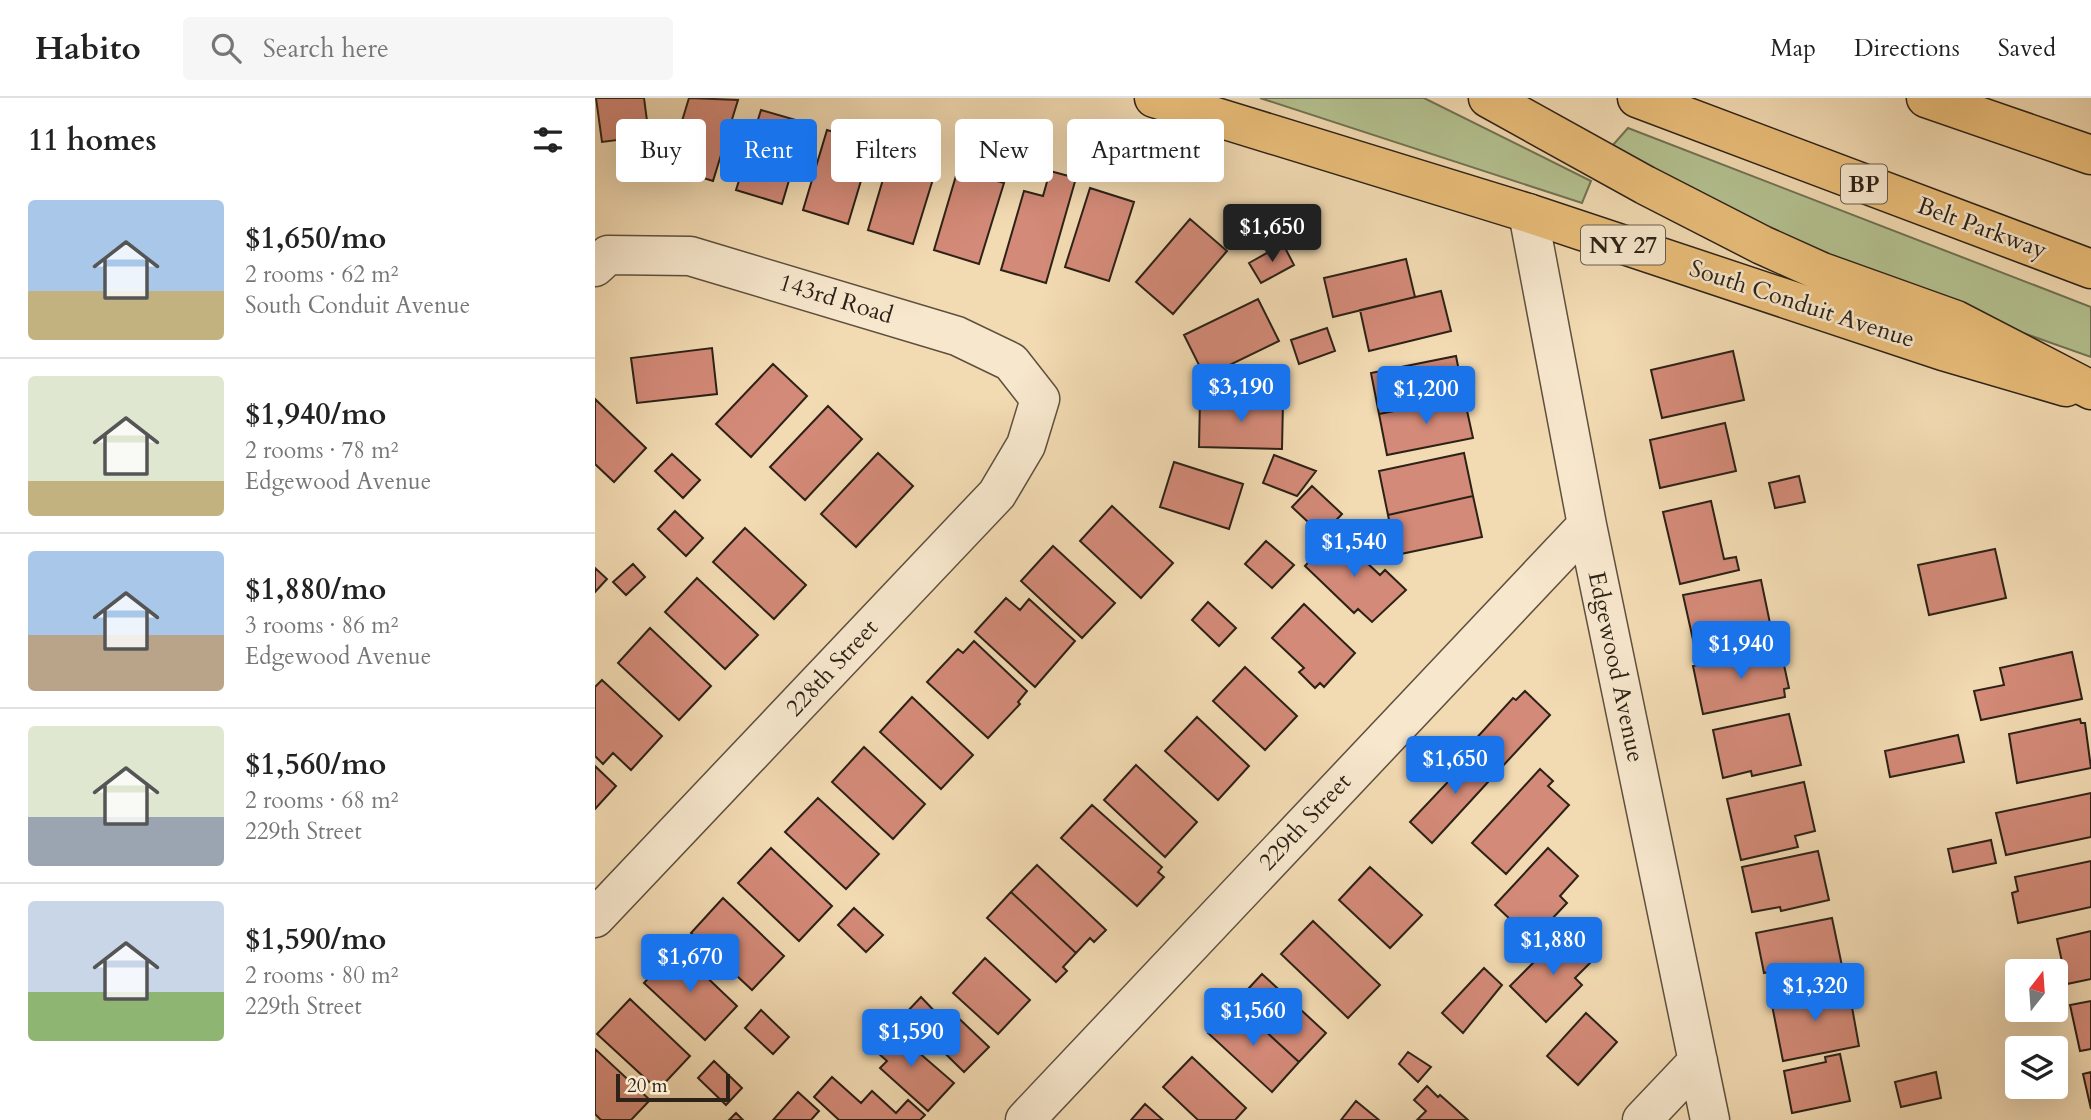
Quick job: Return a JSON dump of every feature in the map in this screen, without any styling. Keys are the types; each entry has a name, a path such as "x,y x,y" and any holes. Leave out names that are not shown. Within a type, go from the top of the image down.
{"main road":[{"name":"South Conduit Avenue","path":"1153,98 1528,213 1943,351 2091,392"},
{"path":"1488,98 1669,198 1762,245 1822,272 1956,320 2091,392"},
{"name":"Belt Parkway","path":"1637,98 2091,269"},
{"path":"1926,98 2091,155"}],"street":[{"name":"Edgewood Avenue","path":"1528,213 1587,525 1710,1120"},
{"name":"143rd Road","path":"601,261 690,256 957,336 1011,362 1040,399"},
{"name":"228th Street","path":"595,918 997,494 1026,445 1040,399"},
{"name":"229th Street","path":"1025,1120 1587,525"},
{"path":"1642,1120 1698,1061"}],"green space":[{"path":"1260,98 1424,98 1591,181 1582,203"},
{"path":"1628,128 2091,307 2091,357 1888,285 1764,232 1612,146"}],"building":[{"path":"596,98 644,98 647,119 616,119 616,140 602,142"},
{"path":"689,98 738,100 732,119 720,119 720,158 713,181 706,179 706,119 683,119"},
{"path":"761,110 792,119 758,119"},
{"path":"827,130 831,131 831,182 861,182 848,224 803,210 811,182 817,182 817,163"},
{"path":"1053,172 1067,176 1067,182 1075,182 1046,283 1001,270 1024,191 1043,196 1047,182 1053,182"},
{"path":"955,179 955,182 1004,183 979,264 934,250"},
{"path":"738,182 789,182 782,204 736,190"},
{"path":"882,182 932,182 913,244 868,230"},
{"path":"1090,188 1134,202 1109,281 1065,267"},
{"path":"1190,219 1227,251 1173,314 1136,282"},
{"path":"1283,244 1294,265 1261,283 1249,263"},
{"path":"1406,259 1415,297 1333,317 1324,278"},
{"path":"1441,291 1451,331 1369,351 1360,310"},
{"path":"1258,299 1279,341 1205,377 1184,335"},
{"path":"1327,328 1335,351 1299,364 1291,340"},
{"path":"712,348 717,394 637,403 631,358"},
{"path":"1733,351 1744,400 1662,418 1651,370"},
{"path":"1456,356 1464,397 1379,414 1371,373"},
{"path":"773,364 807,396 751,457 716,424"},
{"path":"1464,397 1473,438 1387,455 1379,414"},
{"path":"595,399 646,448 614,482 595,464"},
{"path":"1200,399 1283,401 1282,449 1199,447"},
{"path":"828,406 862,439 805,500 770,467"},
{"path":"1725,423 1736,471 1660,488 1650,440"},
{"path":"878,453 913,486 856,547 821,514"},
{"path":"1464,453 1473,496 1388,515 1379,471"},
{"path":"672,454 700,480 683,498 655,471"},
{"path":"1274,455 1316,471 1297,496 1263,483"},
{"path":"1174,462 1243,484 1229,529 1160,507"},
{"path":"1799,476 1805,502 1775,508 1769,483"},
{"path":"1312,486 1342,514 1322,535 1292,507"},
{"path":"1473,496 1482,537 1396,555 1388,515"},
{"path":"1711,501 1724,559 1736,557 1739,570 1680,584 1663,512"},
{"path":"1112,506 1173,563 1141,598 1080,541"},
{"path":"675,511 703,538 686,556 658,529"},
{"path":"745,528 806,585 774,619 713,562"},
{"path":"1335,533 1380,575 1385,570 1406,590 1372,622 1358,609 1354,613 1305,566"},
{"path":"1266,541 1294,565 1272,588 1245,564"},
{"path":"1053,546 1115,603 1082,638 1021,581"},
{"path":"1995,549 2006,598 1929,615 1918,565"},
{"path":"633,564 645,577 626,595 613,582"},
{"path":"595,568 607,579 595,592"},
{"path":"697,578 758,635 725,669 665,612"},
{"path":"1761,580 1771,628 1694,644 1683,595"},
{"path":"1006,598 1020,610 1029,599 1075,641 1035,687 975,632"},
{"path":"1208,602 1236,628 1219,646 1192,620"},
{"path":"1304,604 1355,653 1324,687 1320,683 1315,688 1299,672 1304,668 1272,638"},
{"path":"650,628 711,686 679,720 618,663"},
{"path":"974,641 1027,691 1018,702 1020,704 988,738 927,682 958,649 963,653"},
{"path":"1776,649 1777,657 1782,656 1789,688 1784,689 1785,697 1703,714 1693,666"},
{"path":"2072,652 2082,699 1981,720 1974,691 2004,685 2000,668"},
{"path":"1245,667 1297,716 1265,750 1213,701"},
{"path":"602,680 662,736 631,770 613,753 603,764 595,756 595,687"},
{"path":"1525,691 1550,715 1500,769 1472,743 1513,698 1516,700"},
{"path":"912,697 973,755 941,789 880,732"},
{"path":"1789,714 1801,765 1752,776 1751,771 1723,778 1713,730"},
{"path":"1197,717 1249,766 1218,800 1165,751"},
{"path":"2080,719 2081,723 2085,723 2091,768 2017,783 2009,734"},
{"path":"1958,735 1964,762 1890,777 1885,751"},
{"path":"864,747 925,804 893,839 832,782"},
{"path":"1479,749 1500,769 1432,843 1410,822"},
{"path":"1136,765 1197,822 1165,857 1104,800"},
{"path":"595,766 616,786 595,809"},
{"path":"1540,769 1553,781 1548,786 1569,805 1506,874 1472,843"},
{"path":"1804,782 1815,831 1795,836 1798,847 1741,860 1727,799"},
{"path":"2091,793 2091,837 2006,855 1996,813"},
{"path":"818,798 879,854 846,889 785,832"},
{"path":"1092,805 1162,867 1158,872 1164,877 1137,906 1061,838"},
{"path":"1991,840 1996,863 1953,872 1948,849"},
{"path":"771,848 832,906 799,941 738,883"},
{"path":"1548,848 1578,876 1560,896 1567,903 1532,940 1495,905"},
{"path":"1818,851 1829,900 1781,911 1780,907 1752,912 1742,867"},
{"path":"2091,861 2091,907 2018,923 2012,893 2018,891 2015,877"},
{"path":"1037,865 1106,930 1094,942 1090,938 1076,953 1011,892"},
{"path":"1370,867 1422,915 1390,948 1339,900"},
{"path":"1011,892 1076,953 1063,967 1067,971 1056,982 987,918"},
{"path":"723,898 784,956 752,990 691,933"},
{"path":"854,908 883,935 866,952 838,925"},
{"path":"1832,918 1842,966 1794,976 1792,967 1764,973 1756,933"},
{"path":"1313,921 1380,985 1348,1018 1281,954"},
{"path":"1565,931 1594,959 1575,978 1582,985 1546,1022 1510,986"},
{"path":"2091,931 2091,979 2069,984 2069,959 2061,959 2057,939"},
{"path":"676,948 737,1006 705,1040 644,983"},
{"path":"985,958 1030,1000 998,1034 953,993"},
{"path":"1484,968 1502,985 1463,1033 1442,1013"},
{"path":"1262,974 1326,1033 1299,1062 1235,1003"},
{"path":"1848,985 1859,1046 1783,1061 1771,1000"},
{"path":"921,997 941,1018 950,1010 989,1047 964,1072 905,1014"},
{"path":"630,999 690,1056 658,1090 597,1034"},
{"path":"2091,1001 2091,1049 2080,1051 2070,1005"},
{"path":"1235,1003 1299,1062 1272,1092 1208,1033"},
{"path":"761,1010 789,1037 773,1054 745,1028"},
{"path":"1586,1013 1617,1042 1578,1085 1547,1056"},
{"path":"887,1025 954,1083 928,1111 880,1068 887,1061 869,1045"},
{"path":"595,1049 650,1100 631,1120 601,1120 595,1114"},
{"path":"1408,1052 1431,1067 1418,1082 1399,1064"},
{"path":"1840,1054 1850,1101 1792,1113 1784,1071 1826,1062 1825,1057"},
{"path":"1192,1057 1246,1108 1235,1120 1198,1120 1163,1087"},
{"path":"714,1061 742,1088 726,1105 698,1078"},
{"path":"1936,1072 1941,1098 1901,1107 1895,1082"},
{"path":"2091,1072 2091,1109 2083,1074"},
{"path":"832,1077 861,1103 872,1091 896,1113 908,1100 925,1115 920,1120 839,1120 814,1097"},
{"path":"1427,1086 1468,1120 1417,1120 1426,1111 1414,1100"},
{"path":"798,1092 819,1111 811,1120 773,1120"},
{"path":"1356,1101 1379,1120 1341,1120"},
{"path":"1145,1104 1163,1120 1131,1120"},
{"path":"736,1113 743,1120 729,1120"}]}
